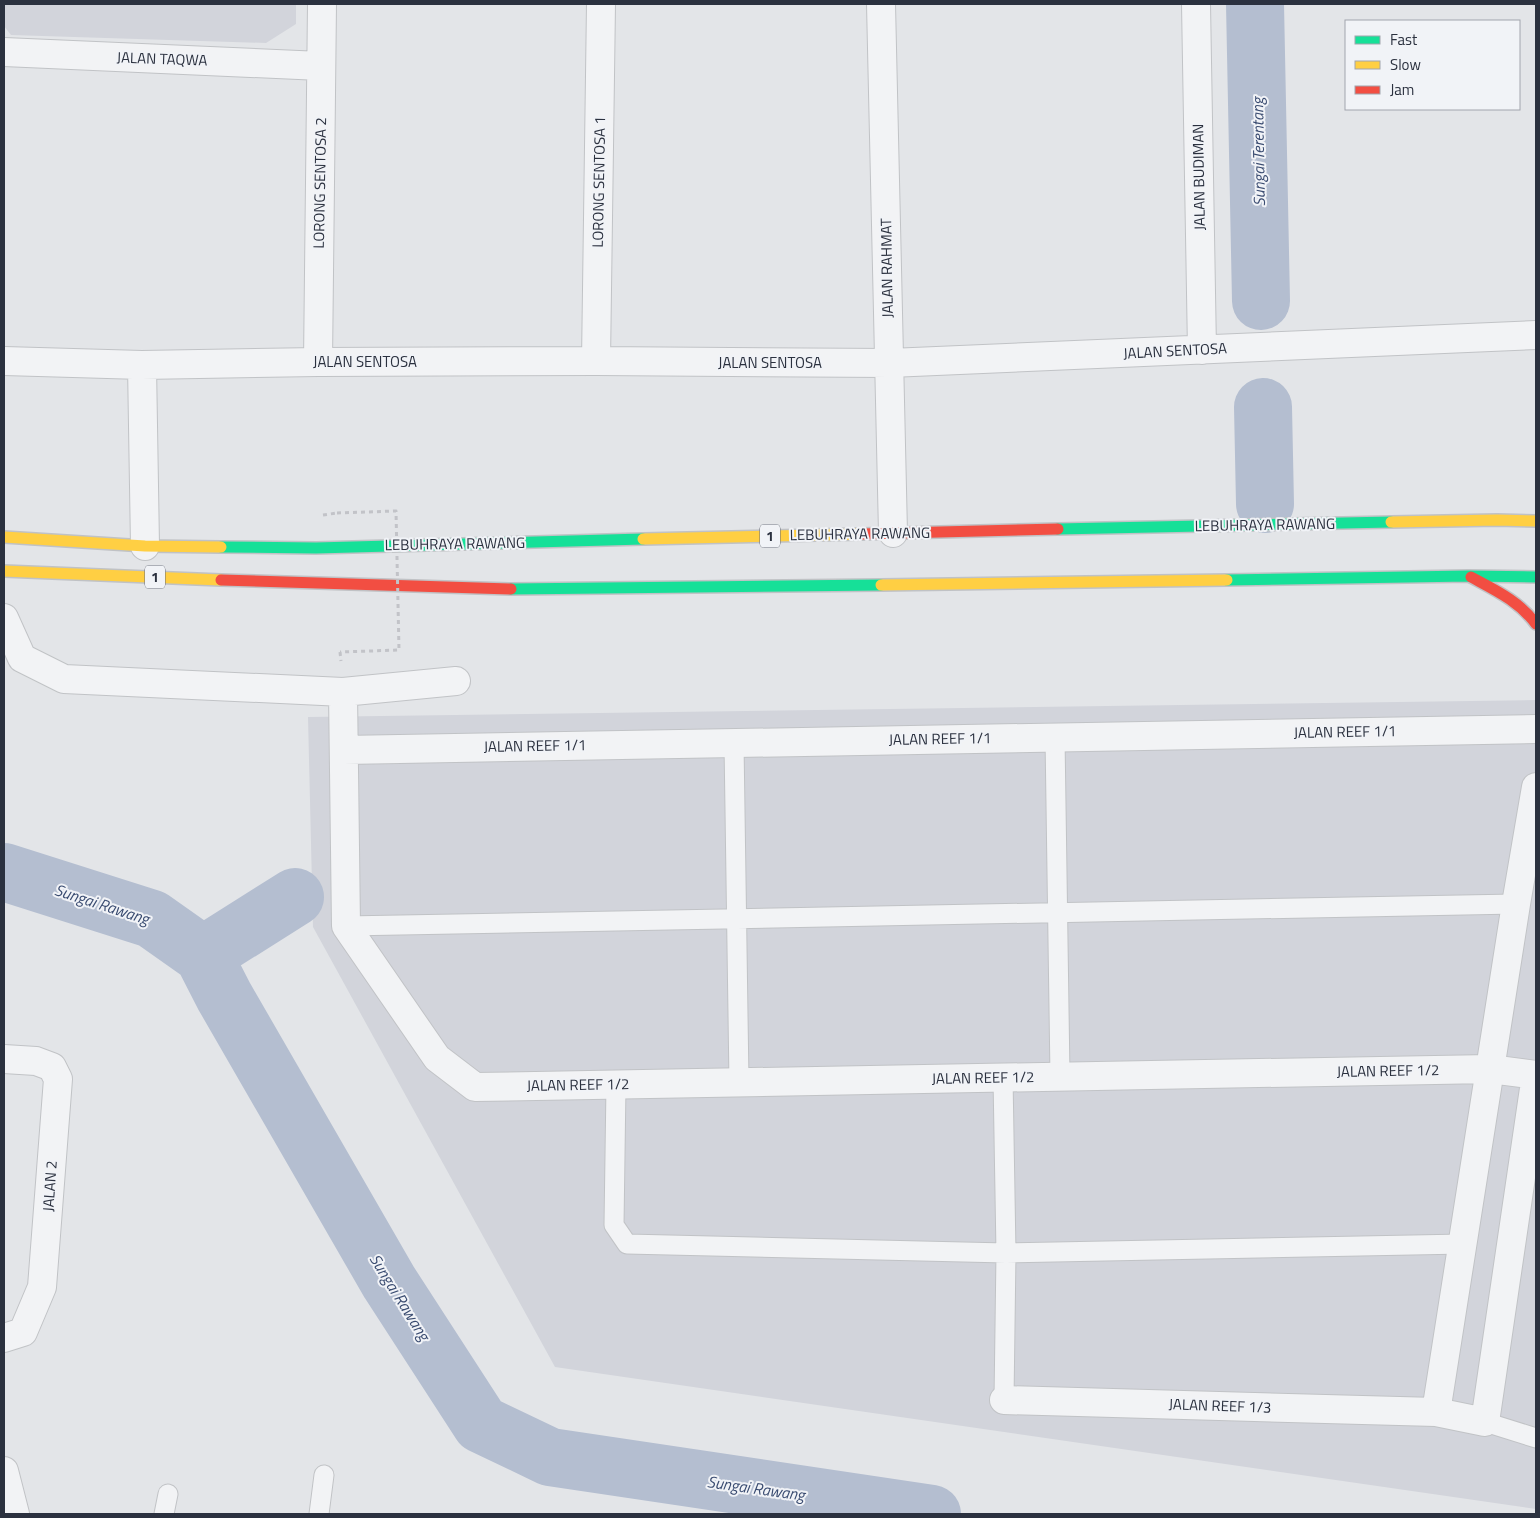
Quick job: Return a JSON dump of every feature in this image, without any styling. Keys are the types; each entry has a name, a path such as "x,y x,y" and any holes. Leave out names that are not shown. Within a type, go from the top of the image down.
{"main road":[{"name":"LEBUHRAYA RAWANG","path":"4,537 145,546 316,548 893,533 1497,520 1536,521"},
{"name":"1","path":"4,571 306,584 539,590 1468,576 1536,577"},
{"path":"1468,576 1514,601 1532,617 1536,624"}],"street":[{"name":"LORONG SENTOSA 2","path":"318,362 322,4"},
{"name":"LORONG SENTOSA 1","path":"596,361 601,4"},
{"name":"JALAN RAHMAT","path":"881,4 893,533"},
{"name":"JALAN BUDIMAN","path":"1196,4 1202,350"},
{"name":"JALAN TAQWA","path":"4,52 321,66"},
{"name":"JALAN SENTOSA","path":"4,360 142,365 596,361 890,364 1536,335"},
{"path":"142,365 145,546"},
{"path":"4,618 22,658 64,679 343,692 456,682"},
{"path":"343,692 346,926"},
{"name":"JALAN REEF 1/1","path":"344,750 1536,729"},
{"path":"1436,1412 1536,787"},
{"name":"JALAN REEF 1/2","path":"346,926 437,1058 475,1087 1490,1069 1536,1075"},
{"name":"JALAN 2","path":"4,1059 36,1061 52,1068 58,1079 42,1287 23,1332 4,1338"},
{"path":"1485,1422 1536,1075"},
{"name":"JALAN REEF 1/3","path":"1004,1400 1436,1412 1485,1422"},
{"path":"4,1471 15,1514"}],"lane":[{"path":"1055,737 1060,1076"},
{"path":"734,743 739,1082"},
{"path":"346,926 1516,904"},
{"path":"1003,1077 1006,1253 1004,1400"},
{"path":"616,1085 614,1225 628,1244 1006,1253 1464,1244"},
{"path":"1485,1422 1536,1438"},
{"path":"319,1514 324,1475"},
{"path":"164,1514 168,1494"}],"path":[{"path":"337,513 396,512 399,640 399,650 340,652"}],"shaded area":[{"path":"4,4 296,4 296,24 266,43 11,35 4,26"},
{"path":"1536,700 1536,1509 555,1367 313,927 308,717"}],"waterway":[{"name":"Sungai Terentang","path":"1255,4 1261,301"},
{"name":"Sungai Terentang","path":"1263,407 1265,504"},
{"name":"Sungai Rawang","path":"4,872 152,919 203,955 224,996 389,1282 481,1424 550,1457 932,1514"},
{"name":"Sungai Terentang","path":"203,955 295,897"}],"traffic: fast":[{"path":"1058,529 1391,522"},
{"path":"221,547 316,548 643,539"},
{"path":"1227,580 1468,576 1536,577"},
{"path":"511,589 881,585"}],"traffic: slow":[{"path":"1391,522 1536,521"},
{"path":"643,539 861,534"},
{"path":"4,537 145,546 221,547"},
{"path":"4,571 221,580"},
{"path":"881,585 1227,580"}],"traffic: jam":[{"path":"861,534 1058,529"},
{"path":"1471,577 1514,602 1536,624"},
{"path":"221,580 511,589"}]}
